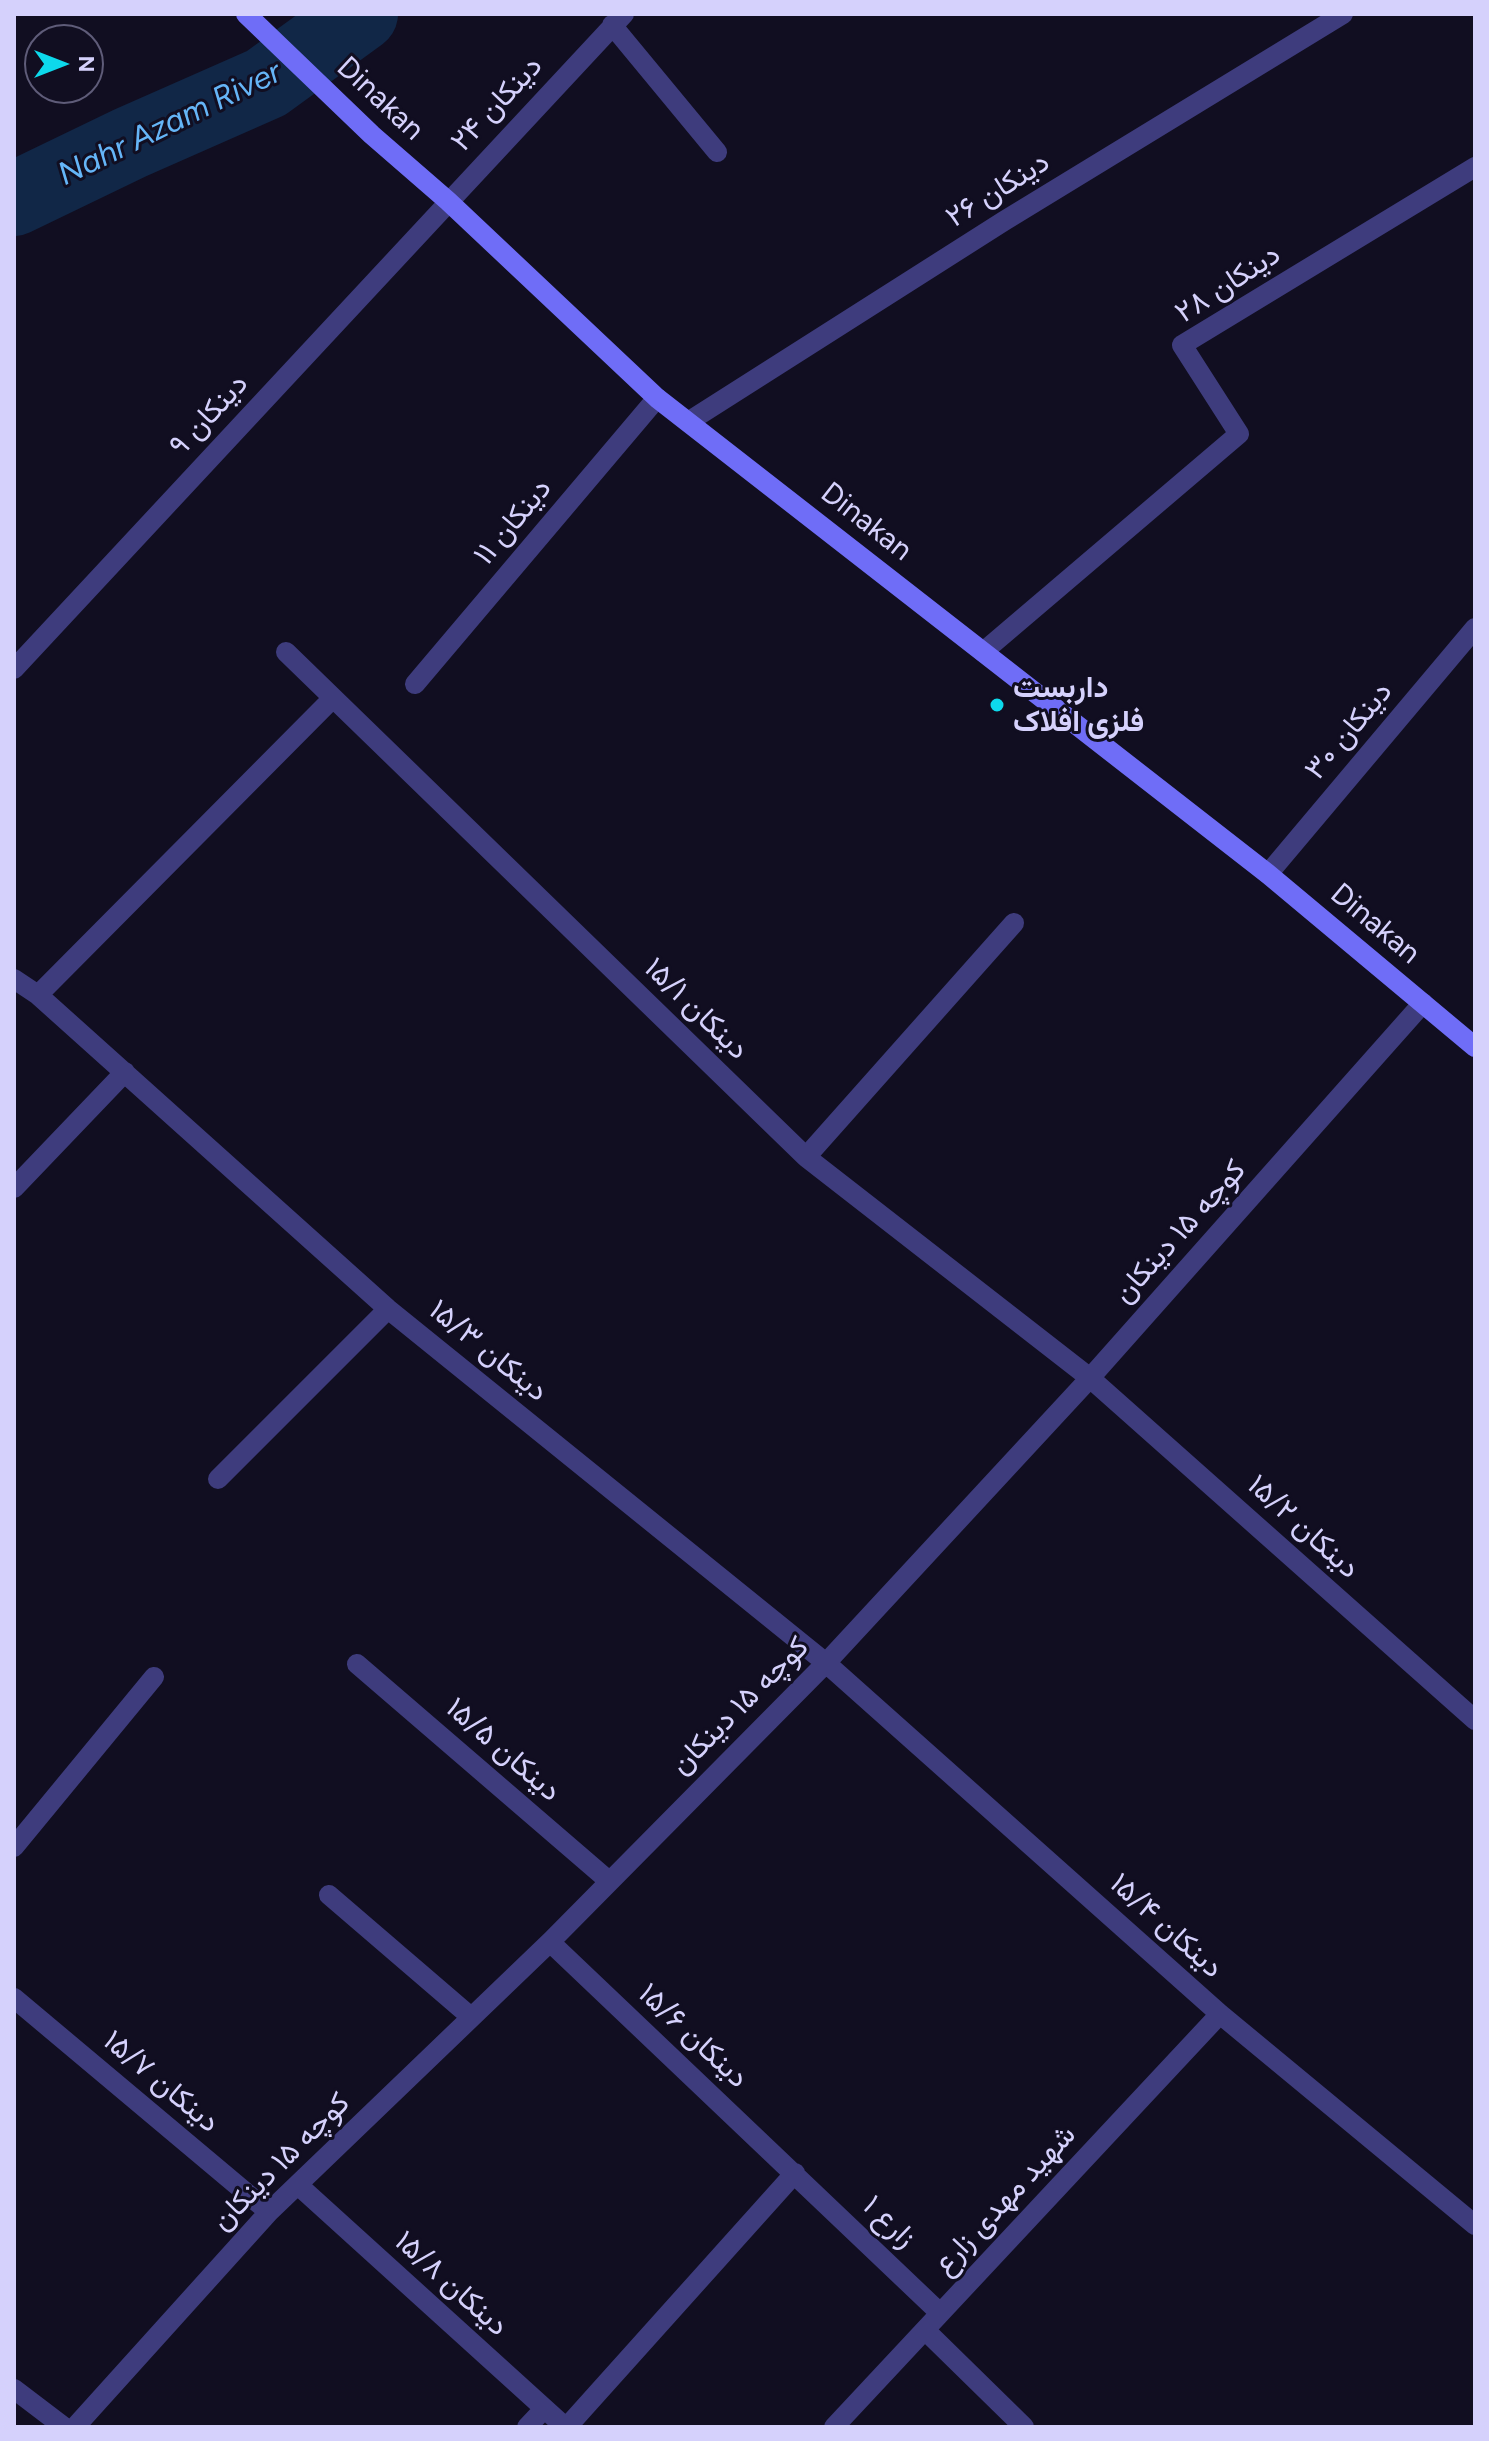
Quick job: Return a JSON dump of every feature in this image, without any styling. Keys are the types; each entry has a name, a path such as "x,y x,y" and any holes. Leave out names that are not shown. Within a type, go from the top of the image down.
{"main road":[{"name":"Dinakan","path":"246,14 657,398 1268,874 1475,1047"}],"street":[{"name":"۲۶ دینکان","path":"688,422 1004,221 1343,14"},
{"path":"618,20 717,152"},
{"name":"۲۴ دینکان","path":"448,201 618,20"},
{"name":"۲۸ دینکان","path":"983,652 1239,434 1182,345 1475,167"},
{"name":"۹ دینکان","path":"14,669 448,201"},
{"name":"۱۱ دینکان","path":"415,684 657,398"},
{"name":"۳۰ دینکان","path":"1268,874 1475,628"},
{"name":"۱۵/۱ دینکان","path":"286,652 806,1157 1090,1378"},
{"path":"38,995 333,698"},
{"path":"806,1157 1014,923"},
{"name":"۱۵/۳ دینکان","path":"14,979 38,995 388,1309 826,1663"},
{"name":"کوچه ۱۵ دینکان","path":"75,2427 269,2212 550,1942 826,1663 1090,1378 1423,1003"},
{"path":"14,1188 125,1072"},
{"path":"218,1479 388,1309"},
{"name":"۱۵/۲ دینکان","path":"1090,1378 1475,1720"},
{"name":"۱۵/۴ دینکان","path":"826,1663 1220,2014 1475,2225"},
{"name":"۱۵/۵ دینکان","path":"357,1664 609,1881"},
{"path":"14,1847 154,1677"},
{"path":"329,1895 471,2017"},
{"name":"۱۵/۶ دینکان","path":"550,1942 795,2173"},
{"name":"۱۵/۷ دینکان","path":"14,1998 269,2212"},
{"name":"شهید مهدی زارع","path":"834,2427 1220,2014"},
{"path":"566,2427 795,2173"},
{"name":"۱ زارع","path":"795,2173 940,2313"},
{"name":"۱۵/۸ دینکان","path":"298,2185 566,2427"},
{"path":"925,2330 1024,2427"},
{"path":"14,2389 64,2427"},
{"path":"527,2427 544,2409"}],"waterway":[{"name":"Nahr Azam River","path":"14,199 266,83 361,14"}],"place":[{"name":"داربست فلزی افلاک","path":"997,705"}]}
